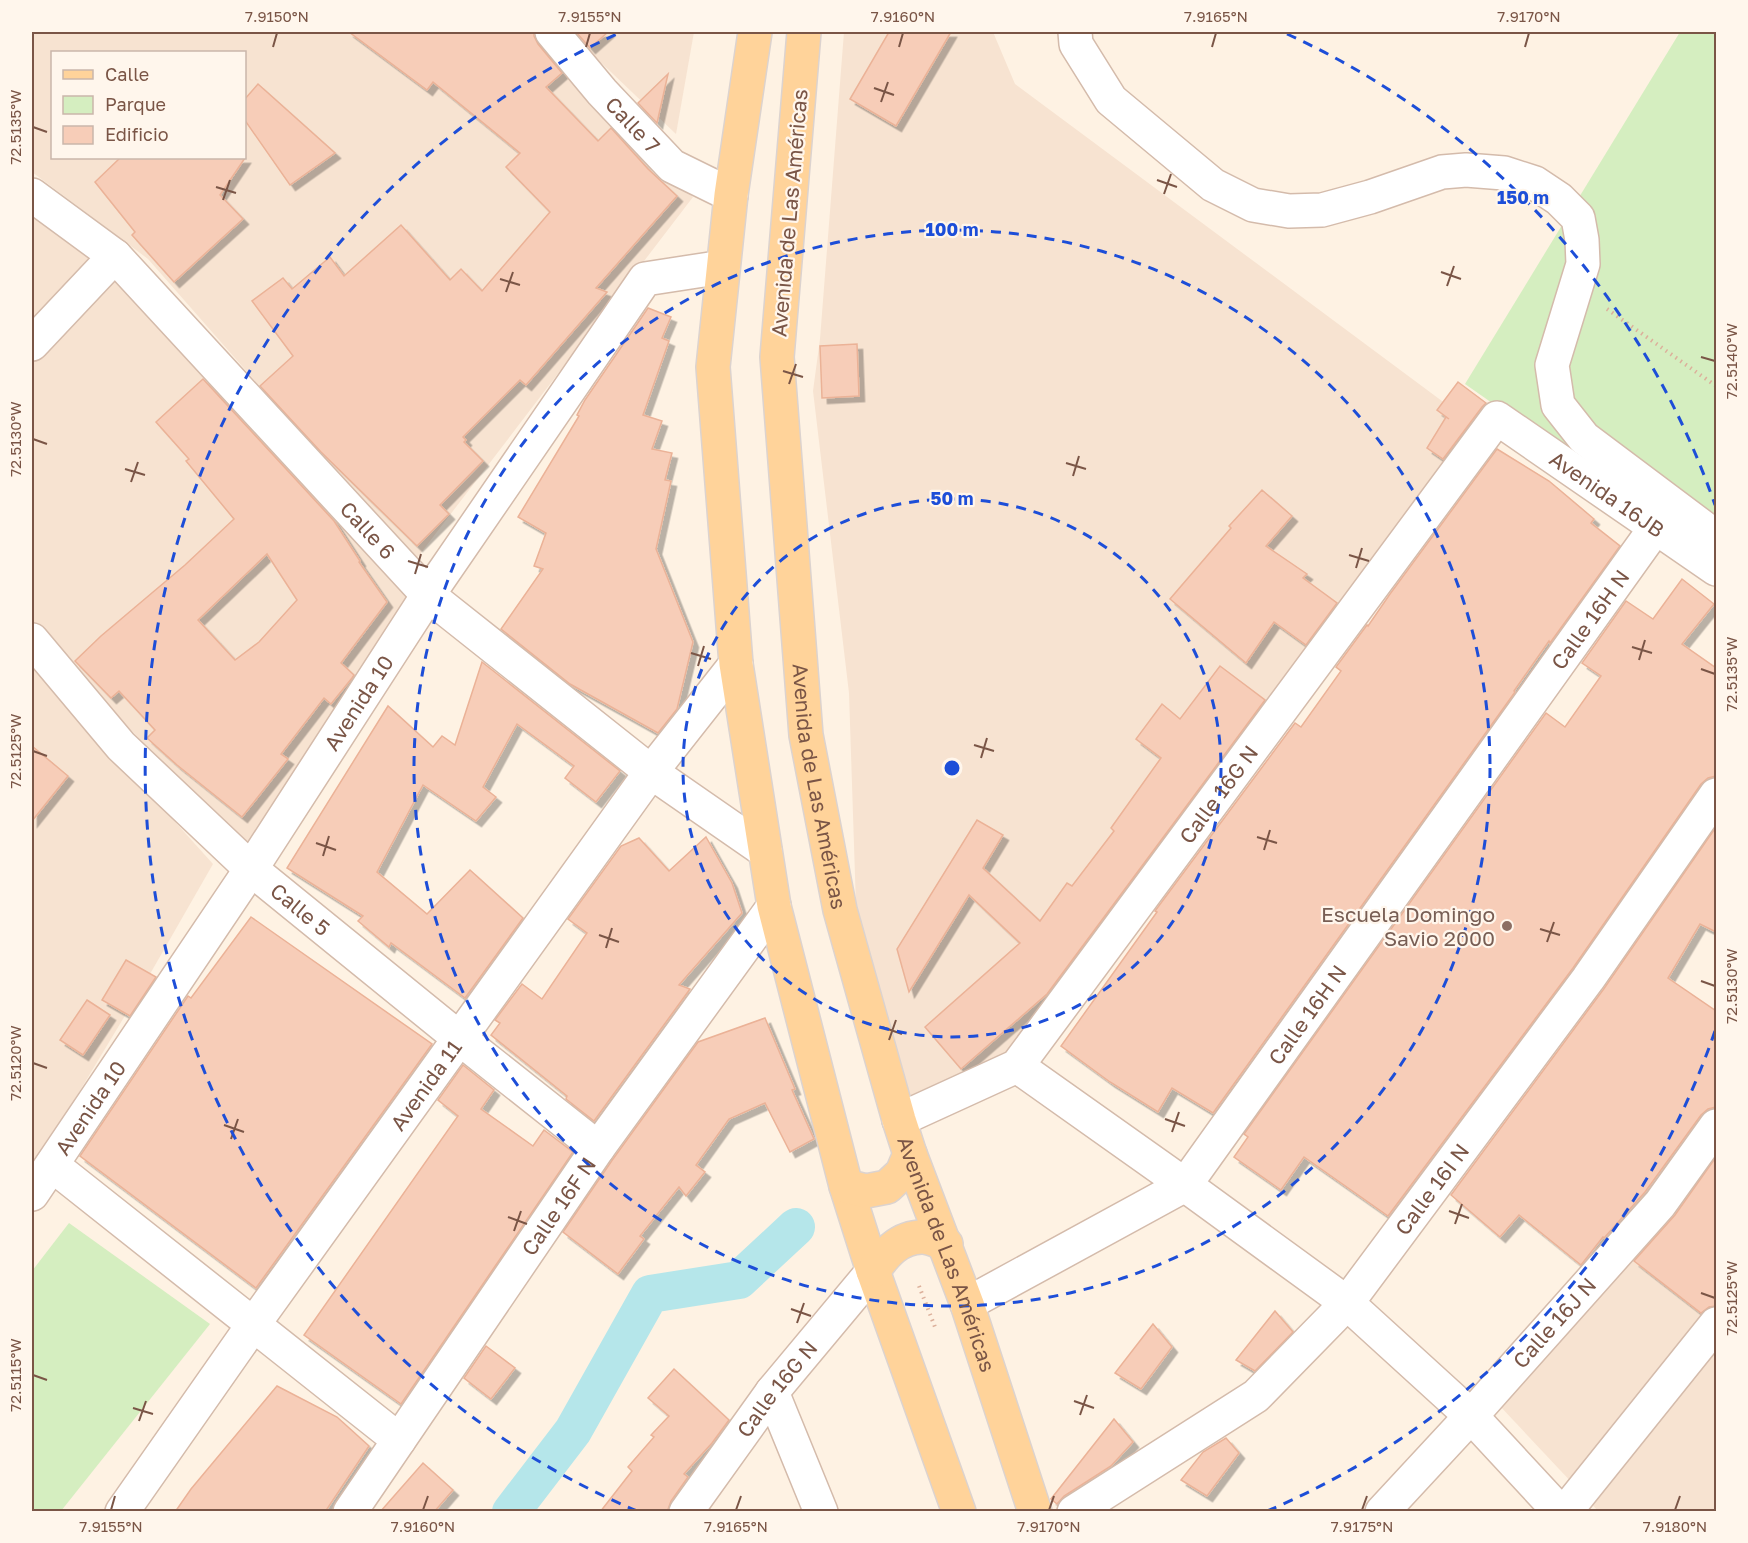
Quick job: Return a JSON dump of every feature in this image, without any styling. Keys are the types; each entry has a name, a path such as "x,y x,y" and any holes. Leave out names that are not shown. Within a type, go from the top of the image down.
{"main road":[{"path":"755,32 731,195 713,368 736,664 774,906 846,1186 873,1271 959,1512"},
{"name":"Avenida de Las Américas","path":"804,32 777,357 806,735 840,910 910,1154 968,1304 1035,1512"},
{"path":"846,1186 866,1191 886,1187 902,1173 910,1154"},
{"path":"873,1271 884,1256 901,1241 924,1237 946,1244"}],"street":[{"name":"Calle 7","path":"552,32 602,92 672,166 731,195"},
{"path":"1075,32 1076,44 1112,100 1213,185 1252,205 1289,211 1322,210 1370,197 1442,172 1466,170 1504,173 1535,183 1559,199 1578,218 1583,264 1552,365 1558,405 1584,438 1716,537"},
{"name":"Calle 6","path":"32,195 115,256 428,595 651,772 765,851"},
{"path":"32,344 115,256"},
{"name":"Avenida 10","path":"32,1194 251,869 428,595 645,279 723,267"},
{"name":"Calle 16G N","path":"900,1120 1017,1066 1497,418"},
{"name":"Avenida 16JB","path":"1497,418 1716,568"},
{"name":"Calle 16H N","path":"968,1304 1185,1185 1656,527"},
{"name":"Calle 5","path":"32,640 121,746 251,869 598,1148"},
{"name":"Avenida 11","path":"122,1512 253,1325 651,772 736,664"},
{"name":"Calle 16I N","path":"1074,1512 1256,1396 1347,1303 1588,979 1716,795"},
{"name":"Calle 16F N","path":"350,1512 598,1148 774,906"},
{"path":"1017,1066 1347,1303 1471,1416 1560,1512"},
{"name":"Calle 16J N","path":"1382,1512 1660,1204 1716,1126"},
{"path":"52,1165 399,1440"},
{"name":"Calle 16G N","path":"686,1512 772,1392 873,1271"},
{"path":"1565,1512 1716,1324"},
{"path":"772,1392 821,1512"}],"path":[{"path":"1576,288 1716,386"}],"shaded area":[{"path":"32,32 527,32 693,197 414,562 148,259 32,172"},
{"path":"569,32 694,32 676,134"},
{"path":"844,32 993,32 1015,84 1481,430 1022,1043 971,1076 897,1105 859,997 849,693 813,391 820,339"},
{"path":"32,202 99,254 32,328"},
{"path":"115,268 418,595 247,852 32,626 32,357"},
{"path":"32,663 213,864 52,1137 32,1163"},
{"path":"1716,1131 1716,1311 1575,1486 1499,1405"},
{"path":"1716,1332 1716,1511 1598,1511 1586,1498"}],"green space":[{"path":"1680,32 1716,32 1716,560 1465,384"},
{"path":"69,1223 210,1324 61,1511 32,1511 32,1271"}],"building":[{"path":"349,32 534,32 538,44 562,73 546,87 598,141 611,128 648,169 677,196 596,288 607,292 526,385 520,380 463,437 466,440 464,442 483,461 440,505 449,514 417,546 321,452 260,386 293,356 252,301 283,278 292,289 330,257 344,276 401,225 450,280 461,269 482,291 550,212 506,167 520,153 433,82 427,90"},
{"path":"576,32 608,32 590,48"},
{"path":"889,32 951,32 896,126 850,99"},
{"path":"668,74 657,123 638,103"},
{"path":"258,84 335,153 290,185 246,122 246,98"},
{"path":"119,159 244,159 220,195 243,219 174,282 132,235 135,232 95,182"},
{"path":"648,308 671,317 662,338 669,341 643,415 662,421 652,449 672,453 665,480 671,481 656,549 693,642 677,709 658,733 570,684 501,629 543,569 534,566 546,533 518,517 579,416 577,415 585,400"},
{"path":"857,344 859,396 822,398 820,346"},
{"path":"203,379 334,521 387,602 341,663 354,675 352,678 331,704 324,698 281,754 288,759 242,817 147,738 155,730 119,691 111,698 75,661 234,519 186,461 189,459 156,422","holes":["267,554 297,600 259,642 235,660 198,620"]},
{"path":"1458,382 1486,403 1443,459 1427,448 1446,417 1449,419 1437,410"},
{"path":"1497,449 1549,481 1594,519 1591,523 1620,546 1550,643 1549,641 1515,692 1213,1113 1172,1088 1158,1112 1110,1082 1061,1046 1157,912 1155,911 1295,723 1301,727 1341,671 1336,667"},
{"path":"1262,490 1292,516 1266,546 1307,574 1303,578 1337,603 1306,645 1274,622 1246,663 1170,599 1231,528 1229,526"},
{"path":"1682,579 1714,604 1682,644 1716,668 1716,776 1708,778 1701,784 1573,968 1388,1216 1304,1157 1281,1190 1234,1157 1248,1137 1244,1134 1546,713 1565,727 1601,676 1582,663 1626,601 1653,619"},
{"path":"482,662 620,771 596,802 565,778 574,766 517,724 483,787 496,797 476,821 423,785 377,872 427,914 470,870 523,918 465,998 391,943 389,947 358,921 363,916 287,868 388,706 433,747 442,736 455,745"},
{"path":"1220,666 1265,700 1047,994 961,1069 925,1027 1020,943 969,895 909,992 897,949 977,820 1003,835 983,868 1040,921 1067,883 1072,886 1114,831 1111,828 1161,758 1136,739 1162,704 1180,719"},
{"path":"32,746 68,776 32,821"},
{"path":"1716,827 1716,932 1700,924 1668,978 1716,1011 1716,1107 1708,1109 1701,1115 1645,1192 1603,1237 1581,1265 1519,1215 1500,1237 1451,1195 1603,990"},
{"path":"706,837 732,883 742,913 679,985 690,989 594,1121 566,1099 567,1096 491,1035 500,1023 495,1020 522,984 542,999 587,933 568,919 621,846 639,838 669,871"},
{"path":"251,917 432,1044 256,1288 80,1156 188,996 191,998"},
{"path":"126,960 156,977 130,1016 102,1000"},
{"path":"87,1000 110,1015 83,1055 60,1040"},
{"path":"765,1018 795,1089 792,1090 814,1139 790,1152 765,1103 729,1119 696,1165 705,1172 686,1196 679,1187 640,1236 644,1239 618,1274 563,1232 698,1042"},
{"path":"463,1065 494,1090 481,1109 533,1146 544,1130 573,1152 401,1404 304,1335 458,1116 438,1100"},
{"path":"1716,1157 1716,1306 1709,1307 1701,1313 1634,1261 1675,1215"},
{"path":"1275,1311 1293,1332 1255,1371 1236,1360"},
{"path":"1153,1324 1172,1347 1141,1389 1115,1373"},
{"path":"486,1346 515,1368 491,1399 464,1378"},
{"path":"674,1369 729,1420 684,1474 688,1477 671,1501 667,1512 600,1512 632,1471 628,1467 654,1437 651,1435 669,1416 648,1398"},
{"path":"277,1386 337,1417 369,1446 325,1512 175,1512 191,1489"},
{"path":"1114,1419 1133,1442 1111,1466 1064,1496 1057,1504 1051,1499"},
{"path":"1226,1438 1239,1453 1207,1496 1181,1480 1203,1452"},
{"path":"423,1463 453,1490 434,1512 380,1512"}],"waterway":[{"path":"511,1512 573,1431 650,1294 739,1280 796,1227"}],"place":[{"name":"Escuela Domingo Savio 2000","path":"1507,926"}]}
